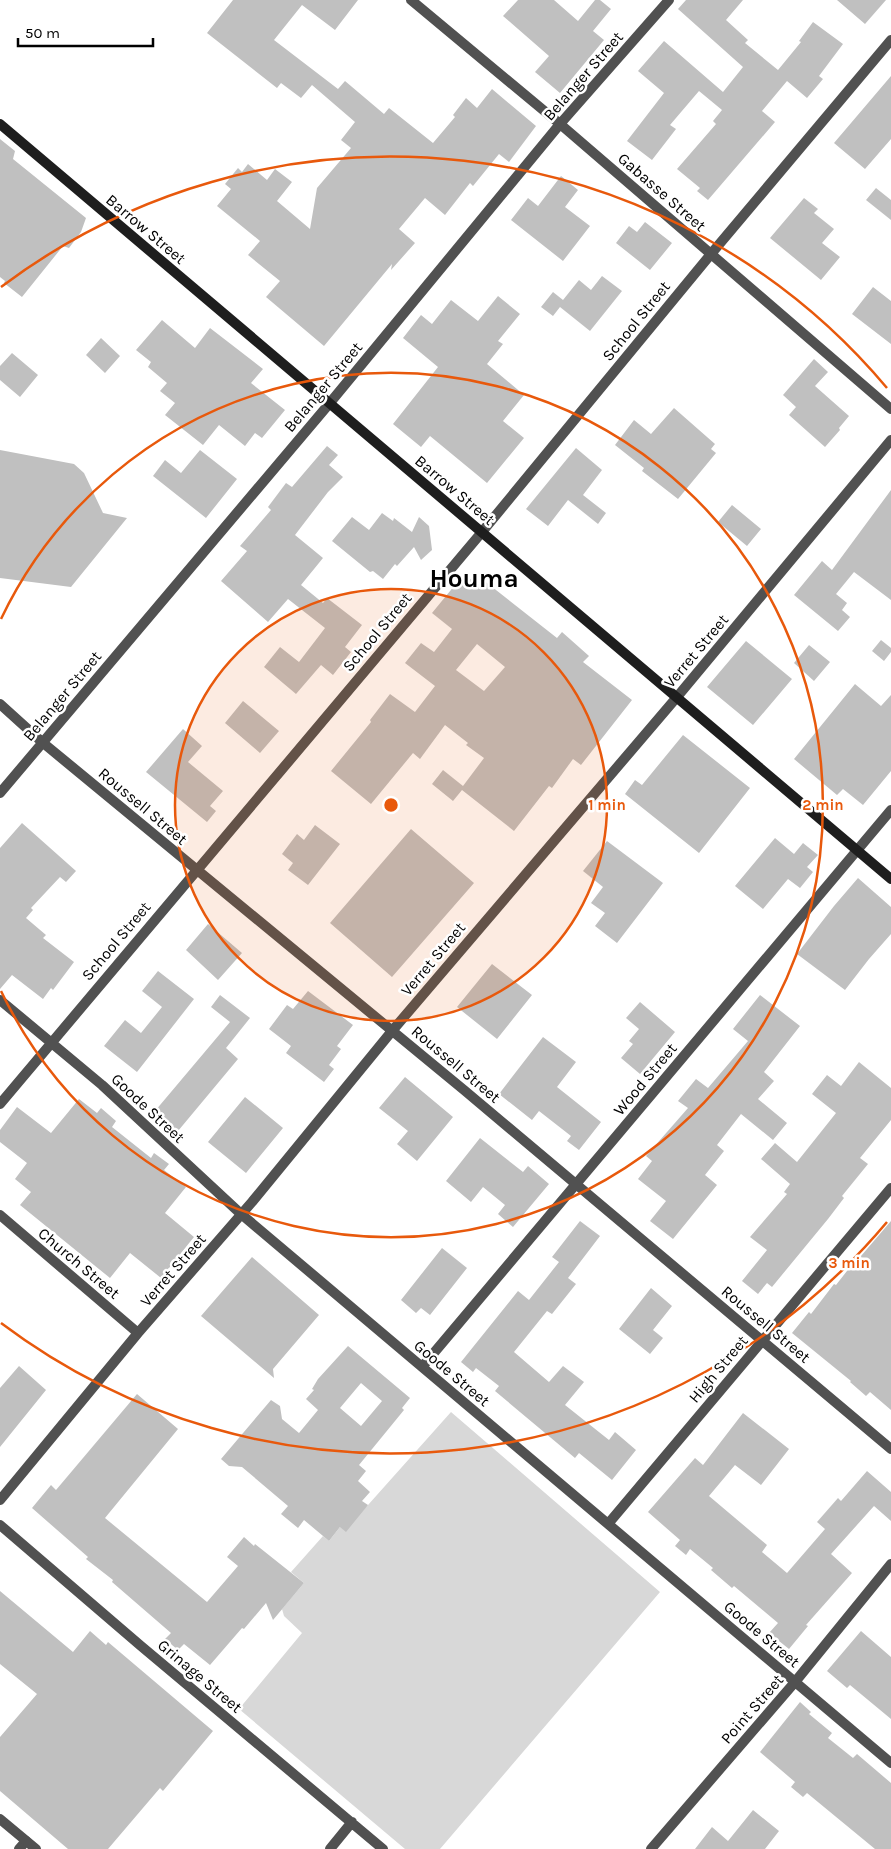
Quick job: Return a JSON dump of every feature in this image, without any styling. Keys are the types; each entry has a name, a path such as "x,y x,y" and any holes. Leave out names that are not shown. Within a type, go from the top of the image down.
{"main road":[{"name":"Barrow Street","path":"0,124 891,879"}],"street":[{"name":"Gabasse Street","path":"412,0 560,124 891,409"},
{"name":"Belanger Street","path":"0,793 329,404 560,124 669,0"},
{"name":"School Street","path":"0,1104 50,1042 482,532 711,254 891,40"},
{"name":"Verret Street","path":"0,1500 138,1333 241,1214 392,1031 677,697 891,440"},
{"name":"Roussell Street","path":"0,704 42,742 392,1031 891,1449"},
{"name":"Wood Street","path":"422,1368 891,810"},
{"name":"Goode Street","path":"0,1000 102,1085 241,1214 891,1763"},
{"name":"High Street","path":"608,1524 891,1188"},
{"name":"Church Street","path":"0,1215 138,1333"},
{"name":"Grinage Street","path":"0,1525 140,1646 383,1849"},
{"name":"Point Street","path":"652,1849 795,1682 891,1564"},
{"path":"0,1819 23,1845 36,1849"},
{"path":"330,1849 352,1822"}],"shaded area":[{"path":"451,1412 660,1592 440,1849 405,1849 239,1709 302,1633 284,1616 282,1609 304,1583 291,1572 323,1536 329,1541 340,1527 368,1505"}],"building":[{"path":"233,0 358,0 335,30 302,5 274,40 338,89 345,81 384,114 389,108 433,143 455,117 453,115 466,98 477,108 492,89 536,126 509,162 499,154 473,186 470,183 445,215 425,198 399,229 415,243 391,270 392,264 324,346 266,297 280,281 248,255 260,241 217,206 231,189 225,184 238,168 242,172 248,164 267,180 275,169 292,182 277,201 310,229 317,188 351,148 341,140 355,122 312,85 301,98 281,83 277,88 207,33"},
{"path":"518,0 554,0 578,21 595,0 600,0 611,9 593,31 604,40 560,93 535,72 549,56 503,16"},
{"path":"686,0 743,0 726,20 748,40 745,43 778,70 801,42 799,41 813,22 843,44 819,76 823,79 807,98 787,81 762,111 775,122 708,200 697,191 700,188 677,169 716,124 713,121 722,110 699,91 670,125 676,129 652,160 627,141 664,93 638,71 664,41 723,92 743,67 678,9"},
{"path":"837,0 886,0 865,24"},
{"path":"891,76 891,139 865,169 834,143"},
{"path":"0,139 15,151 13,159 86,218 81,232 69,248 63,246 22,297 4,283 5,281 0,277"},
{"path":"561,176 578,190 565,207 590,226 563,261 511,220 528,198 538,206"},
{"path":"876,188 891,200 891,220 866,200"},
{"path":"804,198 818,209 814,213 834,229 822,243 840,257 821,280 770,238"},
{"path":"645,222 672,243 650,270 616,243 629,226 637,232"},
{"path":"602,276 622,291 590,331 560,307 553,316 541,307 553,292 563,300 579,280 591,290"},
{"path":"873,287 891,301 891,344 852,314"},
{"path":"498,296 520,314 498,341 503,344 487,364 524,395 503,421 524,438 487,483 430,436 421,447 393,424 438,367 403,338 421,315 432,324 451,300 478,321"},
{"path":"162,320 195,348 210,328 263,369 251,383 285,410 262,438 255,433 245,446 219,425 203,445 165,415 175,403 160,391 167,383 148,367 151,362 136,350"},
{"path":"101,338 120,356 105,373 86,355"},
{"path":"12,353 38,375 20,397 0,380 0,366"},
{"path":"814,359 828,372 815,386 849,416 825,447 789,415 796,407 783,395"},
{"path":"674,408 715,444 711,449 716,453 678,499 642,471 644,468 615,445 634,420 651,434"},
{"path":"327,446 338,455 329,465 343,477 328,492 295,535 323,558 301,585 323,603 327,598 362,625 345,647 351,652 333,675 321,665 296,694 264,667 280,647 299,662 325,628 288,599 268,622 221,581 247,551 240,546 271,510 268,507 286,483 292,487"},
{"path":"576,448 602,470 583,495 606,513 598,524 568,500 548,526 526,509"},
{"path":"0,450 74,464 84,473 103,513 127,518 71,587 0,578"},
{"path":"200,450 237,479 206,518 153,476 165,460 181,473"},
{"path":"891,490 891,600 854,572 836,594 847,603 842,610 850,617 838,631 794,595 822,561 832,570"},
{"path":"732,505 761,529 747,546 718,522"},
{"path":"382,513 393,521 394,518 412,532 419,517 429,526 432,550 421,560 414,547 397,566 395,564 383,579 373,571 370,572 332,541 352,517 369,530"},
{"path":"464,574 478,585 482,579 557,638 562,632 589,656 583,662 632,700 581,765 573,759 552,788 549,786 514,831 462,790 453,801 432,784 443,770 463,786 484,758 466,745 468,743 445,725 420,759 413,753 371,804 331,771 371,722 370,720 390,694 415,712 435,686 405,663 421,643 434,652 452,629 432,613","holes":["477,644 505,667 484,691 456,670"]},
{"path":"881,640 891,648 891,652 884,661 872,651"},
{"path":"746,641 792,679 753,725 707,687"},
{"path":"809,645 830,662 814,681 794,663"},
{"path":"855,684 881,706 891,695 891,771 863,805 843,789 837,795 794,759"},
{"path":"243,701 279,731 260,753 225,723"},
{"path":"183,729 202,746 188,762 223,791 210,806 216,811 207,822 146,772"},
{"path":"683,735 750,788 699,853 625,794 635,780 642,785"},
{"path":"22,823 76,871 66,882 60,877 31,908 33,910 26,918 46,935 43,938 74,962 53,990 51,988 43,999 12,975 0,989 0,848"},
{"path":"315,825 340,844 308,885 288,870 293,863 282,854 297,834 304,840"},
{"path":"411,829 474,883 392,977 330,923"},
{"path":"775,838 794,854 803,843 818,855 807,867 813,872 800,888 788,879 763,909 735,886"},
{"path":"607,841 663,883 617,943 595,926 605,913 591,903 603,887 583,871"},
{"path":"858,878 891,907 891,934 845,990 797,954"},
{"path":"208,924 242,953 218,980 186,950"},
{"path":"492,964 532,995 497,1039 457,1007"},
{"path":"158,971 194,999 137,1072 104,1046 125,1020 141,1033 162,1007 142,991"},
{"path":"308,991 353,1025 337,1046 341,1049 329,1065 334,1069 324,1082 286,1053 291,1046 269,1029 287,1005 293,1009"},
{"path":"220,995 250,1018 226,1048 238,1059 178,1131 155,1111 230,1022 211,1007"},
{"path":"760,995 800,1026 764,1072 774,1081 758,1099 787,1123 773,1140 741,1114 717,1145 724,1151 705,1175 717,1185 673,1239 650,1221 666,1201 638,1179 652,1161 646,1156 688,1108 678,1101 696,1079 708,1088 748,1041 733,1029"},
{"path":"640,1002 675,1032 640,1074 621,1058 633,1044 629,1041 639,1029 626,1018"},
{"path":"543,1037 576,1062 557,1087 601,1122 579,1150 567,1141 571,1136 539,1111 532,1120 499,1094"},
{"path":"859,1062 891,1088 891,1120 860,1158 868,1164 842,1196 844,1198 828,1219 772,1287 767,1283 758,1294 742,1281 767,1250 750,1237 787,1194 784,1192 790,1184 761,1159 775,1143 797,1162 836,1113 812,1094 827,1075 841,1086"},
{"path":"405,1077 453,1117 417,1161 397,1144 408,1131 379,1108"},
{"path":"245,1097 283,1128 246,1173 208,1142"},
{"path":"79,1099 97,1113 101,1108 116,1121 112,1127 151,1158 154,1153 169,1164 164,1170 186,1187 165,1213 194,1237 161,1278 130,1253 110,1278 20,1205 31,1192 15,1179 27,1163 0,1142 0,1130 17,1107 51,1133"},
{"path":"480,1138 523,1172 528,1166 549,1184 513,1227 498,1214 505,1205 483,1187 471,1202 446,1181"},
{"path":"580,1221 600,1236 568,1278 576,1284 552,1314 547,1311 514,1352 549,1382 563,1366 584,1382 565,1405 609,1440 615,1432 636,1450 612,1480 579,1453 575,1458 495,1391 499,1386 476,1368 473,1372 461,1362 518,1291 529,1300 559,1262 552,1257"},
{"path":"891,1221 891,1410 870,1392 866,1396 851,1381 792,1333 809,1312 811,1314 834,1284 836,1285"},
{"path":"442,1248 467,1268 430,1315 421,1308 416,1313 401,1300"},
{"path":"252,1257 319,1315 273,1369 274,1378 201,1316"},
{"path":"651,1288 672,1306 653,1330 663,1338 650,1354 619,1329"},
{"path":"348,1346 410,1398 402,1408 404,1410 359,1465 366,1471 358,1481 370,1492 362,1501 368,1505 346,1532 340,1527 329,1541 304,1520 298,1528 281,1514 288,1506 242,1467 229,1466 221,1459 271,1400 280,1406 282,1419 299,1433 318,1410 306,1399 314,1390 312,1389 318,1379","holes":["361,1383 382,1401 361,1426 340,1408"]},
{"path":"19,1366 46,1390 0,1447 0,1388"},
{"path":"137,1394 178,1429 105,1518 207,1602 238,1566 227,1557 244,1537 304,1583 273,1620 266,1603 210,1665 184,1644 178,1650 165,1639 171,1633 112,1582 113,1580 86,1559 88,1557 32,1508 51,1485 56,1490"},
{"path":"743,1413 789,1449 761,1485 735,1465 709,1496 767,1545 762,1552 787,1573 825,1529 817,1522 838,1498 841,1501 867,1471 891,1492 891,1521 874,1506 831,1554 852,1573 806,1625 808,1626 789,1649 769,1633 778,1623 734,1586 732,1588 711,1570 713,1568 690,1549 686,1555 675,1546 680,1540 648,1512 695,1458 703,1465"},
{"path":"0,1591 73,1652 90,1631 106,1645 108,1642 213,1731 163,1791 160,1788 108,1849 68,1849 0,1791 0,1737 37,1694 0,1664"},
{"path":"861,1631 891,1657 891,1719 850,1685 847,1688 827,1671"},
{"path":"800,1702 811,1712 809,1714 832,1733 828,1738 853,1758 857,1754 891,1783 891,1849 875,1849 807,1793 803,1797 791,1787 795,1782 760,1752"},
{"path":"753,1810 779,1831 765,1849 695,1849 712,1827 728,1841"}],"district":[{"name":"Houma","path":"474,578"}]}
